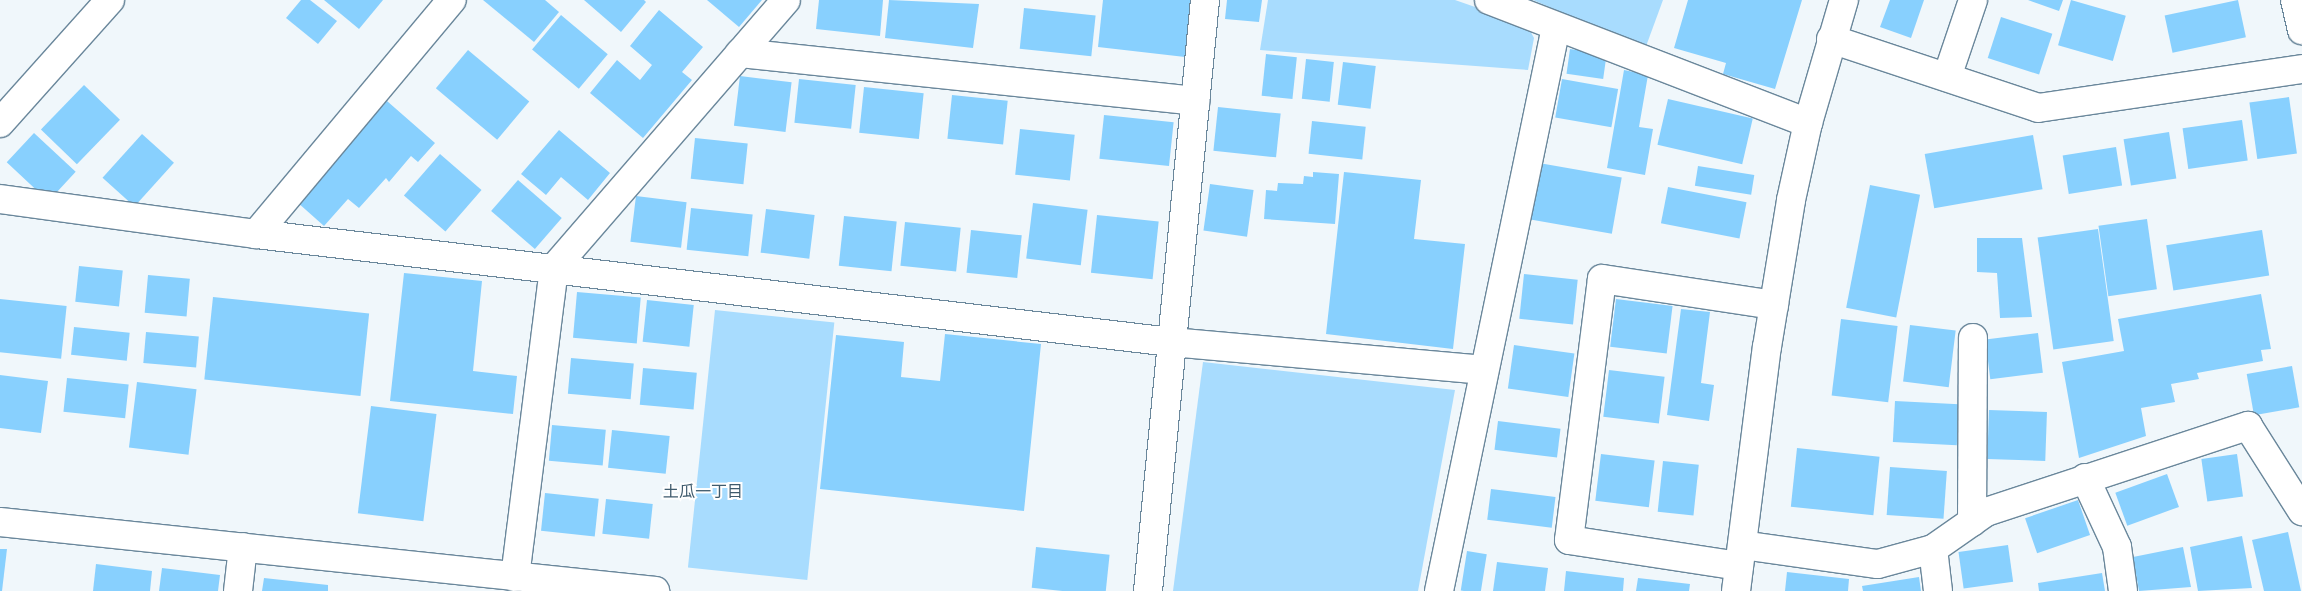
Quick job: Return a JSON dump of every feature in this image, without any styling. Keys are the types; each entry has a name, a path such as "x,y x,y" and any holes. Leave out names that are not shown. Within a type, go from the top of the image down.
{"street":[{"path":"0,123 110,0"},
{"path":"256,234 452,0"},
{"path":"515,577 554,268 786,0"},
{"path":"1148,591 1205,0"},
{"path":"1489,0 1808,122"},
{"path":"1739,567 1790,200 1808,122 1844,0"},
{"path":"1947,77 1973,0"},
{"path":"2295,0 2302,29"},
{"path":"1439,591 1482,370 1556,27"},
{"path":"1831,39 2038,108 2302,70"},
{"path":"740,53 1195,101"},
{"path":"0,199 256,234 1172,342 1482,370"},
{"path":"1774,305 1602,279 1569,540 1739,567 1878,564 1932,550 1986,512 2248,426 2302,511"},
{"path":"1972,522 1973,338"},
{"path":"2085,478 2116,547 2123,591"},
{"path":"0,522 655,591"},
{"path":"238,591 243,547"},
{"path":"1932,550 1938,591"}],"shaded area":[{"path":"1268,0 1455,0 1527,25 1534,38 1528,70 1260,50"},
{"path":"1533,0 1663,0 1645,49"},
{"path":"715,310 834,323 807,580 688,568"},
{"path":"1203,362 1455,390 1418,591 1173,591"}],"building":[{"path":"301,0 310,0 337,21 318,44 286,18"},
{"path":"324,0 383,0 359,29"},
{"path":"483,0 545,0 559,12 534,42"},
{"path":"584,0 644,0 646,2 621,32"},
{"path":"707,0 762,0 739,27"},
{"path":"819,0 883,0 880,36 816,29"},
{"path":"889,0 979,4 973,48 885,38"},
{"path":"1103,0 1191,0 1185,57 1098,47"},
{"path":"1227,0 1262,0 1259,22 1225,19"},
{"path":"1688,0 1802,0 1775,89 1723,74 1726,63 1674,48"},
{"path":"1890,0 1924,0 1911,38 1880,27"},
{"path":"2028,0 2063,0 2059,11"},
{"path":"2071,0 2126,16 2113,61 2058,45"},
{"path":"2238,0 2246,37 2173,53 2165,16"},
{"path":"1024,8 1096,16 1091,56 1020,49"},
{"path":"659,10 703,47 682,72 692,80 643,138 590,93 617,60 640,80 652,65 630,46"},
{"path":"561,15 608,54 579,89 532,49"},
{"path":"2001,17 2052,34 2039,75 1988,58"},
{"path":"1570,49 1607,54 1603,79 1567,74"},
{"path":"468,50 529,101 497,140 436,88"},
{"path":"1266,54 1297,57 1292,99 1262,96"},
{"path":"1306,59 1334,62 1330,102 1302,99"},
{"path":"1343,62 1376,66 1371,109 1338,105"},
{"path":"1624,70 1648,75 1639,127 1653,129 1645,175 1607,168"},
{"path":"740,76 792,82 786,132 734,126"},
{"path":"799,79 856,85 851,129 794,123"},
{"path":"1562,79 1618,89 1611,127 1555,117"},
{"path":"84,85 120,120 77,164 41,130"},
{"path":"864,87 924,93 919,139 859,133"},
{"path":"952,95 1008,101 1003,145 947,139"},
{"path":"2289,97 2297,153 2257,159 2249,103"},
{"path":"1668,99 1753,119 1742,164 1657,145"},
{"path":"387,101 435,143 418,162 411,156 389,182 386,178 359,208 348,199 324,226 297,202"},
{"path":"1218,107 1281,114 1276,157 1213,151"},
{"path":"1104,115 1174,122 1169,166 1099,159"},
{"path":"2242,120 2248,161 2188,169 2183,128"},
{"path":"1312,121 1366,127 1362,159 1309,154"},
{"path":"1020,129 1075,135 1070,180 1015,175"},
{"path":"559,130 610,173 588,200 561,177 546,195 521,174"},
{"path":"2169,132 2176,178 2131,186 2124,139"},
{"path":"34,133 76,172 48,201 7,162"},
{"path":"142,134 174,163 134,207 103,178"},
{"path":"2033,135 2043,189 1934,208 1925,154"},
{"path":"695,138 748,144 743,184 691,179"},
{"path":"2116,147 2122,186 2069,194 2063,155"},
{"path":"440,154 482,190 445,232 404,196"},
{"path":"1539,163 1622,178 1612,234 1529,219"},
{"path":"1698,166 1754,175 1751,195 1695,186"},
{"path":"1313,172 1339,174 1335,224 1264,219 1266,190 1277,191 1278,183 1303,184 1304,176 1313,177"},
{"path":"1344,172 1421,180 1414,239 1465,244 1453,349 1326,334"},
{"path":"518,180 562,218 535,249 491,211"},
{"path":"1210,184 1254,190 1247,237 1203,231"},
{"path":"1870,185 1920,195 1896,317 1846,308"},
{"path":"1668,187 1747,202 1739,239 1661,223"},
{"path":"636,196 687,202 681,248 630,242"},
{"path":"1033,203 1088,210 1081,265 1026,259"},
{"path":"691,208 753,214 748,256 687,250"},
{"path":"766,209 815,215 809,259 761,253"},
{"path":"1097,215 1159,221 1153,279 1091,273"},
{"path":"844,216 897,222 891,271 839,266"},
{"path":"2147,219 2157,289 2108,296 2098,226"},
{"path":"905,222 961,228 956,272 900,266"},
{"path":"2098,229 2114,341 2053,349 2038,237"},
{"path":"971,230 1022,235 1017,278 967,273"},
{"path":"2262,230 2269,275 2173,291 2166,245"},
{"path":"1977,238 2022,238 2032,317 2000,318 1997,273 1977,272"},
{"path":"79,266 123,271 119,306 75,302"},
{"path":"404,273 482,281 473,371 517,376 513,414 390,401"},
{"path":"1524,274 1578,280 1573,324 1519,319"},
{"path":"148,275 190,279 187,317 145,313"},
{"path":"577,292 641,298 637,343 573,338"},
{"path":"2261,294 2271,349 2261,350 2263,361 2197,373 2199,379 2171,384 2175,402 2141,408 2146,436 2079,458 2062,362 2124,351 2118,319"},
{"path":"213,297 369,313 360,396 204,380"},
{"path":"0,299 67,306 61,359 0,352"},
{"path":"1616,299 1673,306 1667,354 1610,347"},
{"path":"647,300 694,305 689,347 643,342"},
{"path":"1681,309 1710,312 1701,383 1714,385 1709,421 1667,415"},
{"path":"1841,319 1898,326 1888,402 1832,395"},
{"path":"1910,325 1956,331 1949,387 1903,382"},
{"path":"74,327 130,333 127,361 71,355"},
{"path":"146,332 199,337 196,368 143,363"},
{"path":"2038,333 2043,373 1990,379 1985,339"},
{"path":"945,334 1041,344 1024,511 820,489 836,335 904,342 901,377 940,381"},
{"path":"1514,345 1574,353 1568,397 1508,389"},
{"path":"571,358 634,363 631,399 568,394"},
{"path":"2292,366 2299,407 2254,415 2247,374"},
{"path":"643,368 697,373 694,410 640,405"},
{"path":"1609,370 1665,377 1659,423 1603,417"},
{"path":"0,375 48,381 41,433 0,428"},
{"path":"67,378 129,384 125,418 63,412"},
{"path":"137,382 197,389 189,455 129,448"},
{"path":"1895,401 1959,404 1957,445 1893,442"},
{"path":"371,406 437,414 423,521 358,513"},
{"path":"1989,410 2047,412 2045,461 1987,459"},
{"path":"1498,421 1561,429 1557,457 1494,450"},
{"path":"552,425 606,430 603,466 549,461"},
{"path":"612,430 670,436 666,474 608,468"},
{"path":"1797,448 1880,457 1873,515 1791,507"},
{"path":"1601,454 1655,461 1649,507 1595,501"},
{"path":"2237,454 2243,497 2207,502 2201,459"},
{"path":"1663,461 1699,465 1693,515 1658,512"},
{"path":"1890,467 1947,471 1944,519 1887,515"},
{"path":"2167,474 2179,507 2127,526 2115,493"},
{"path":"1491,489 1556,497 1552,528 1487,520"},
{"path":"545,493 599,499 595,536 541,531"},
{"path":"606,499 653,504 649,539 602,534"},
{"path":"2078,500 2090,535 2037,553 2025,518"},
{"path":"2288,532 2301,591 2264,591 2252,540"},
{"path":"2242,536 2252,588 2198,591 2190,547"},
{"path":"2008,545 2013,582 1964,589 1958,552"},
{"path":"1036,547 1110,555 1106,591 1062,591 1032,588"},
{"path":"2183,547 2191,587 2139,591 2133,557"},
{"path":"0,549 7,549 2,591 0,591"},
{"path":"1467,551 1487,554 1481,591 1461,591"},
{"path":"1497,562 1548,568 1545,591 1493,591"},
{"path":"96,564 152,571 150,591 93,591"},
{"path":"162,568 220,575 218,591 159,591"},
{"path":"1566,571 1624,578 1623,591 1564,591"},
{"path":"1787,572 1849,579 1848,591 1785,591"},
{"path":"2102,573 2105,591 2039,591 2038,583"},
{"path":"1919,577 1921,591 1863,591 1862,586"},
{"path":"264,578 328,585 328,591 262,591"},
{"path":"1638,578 1690,584 1689,591 1636,591"}],"district":[{"name":"土瓜一丁目","path":"703,491"}]}
